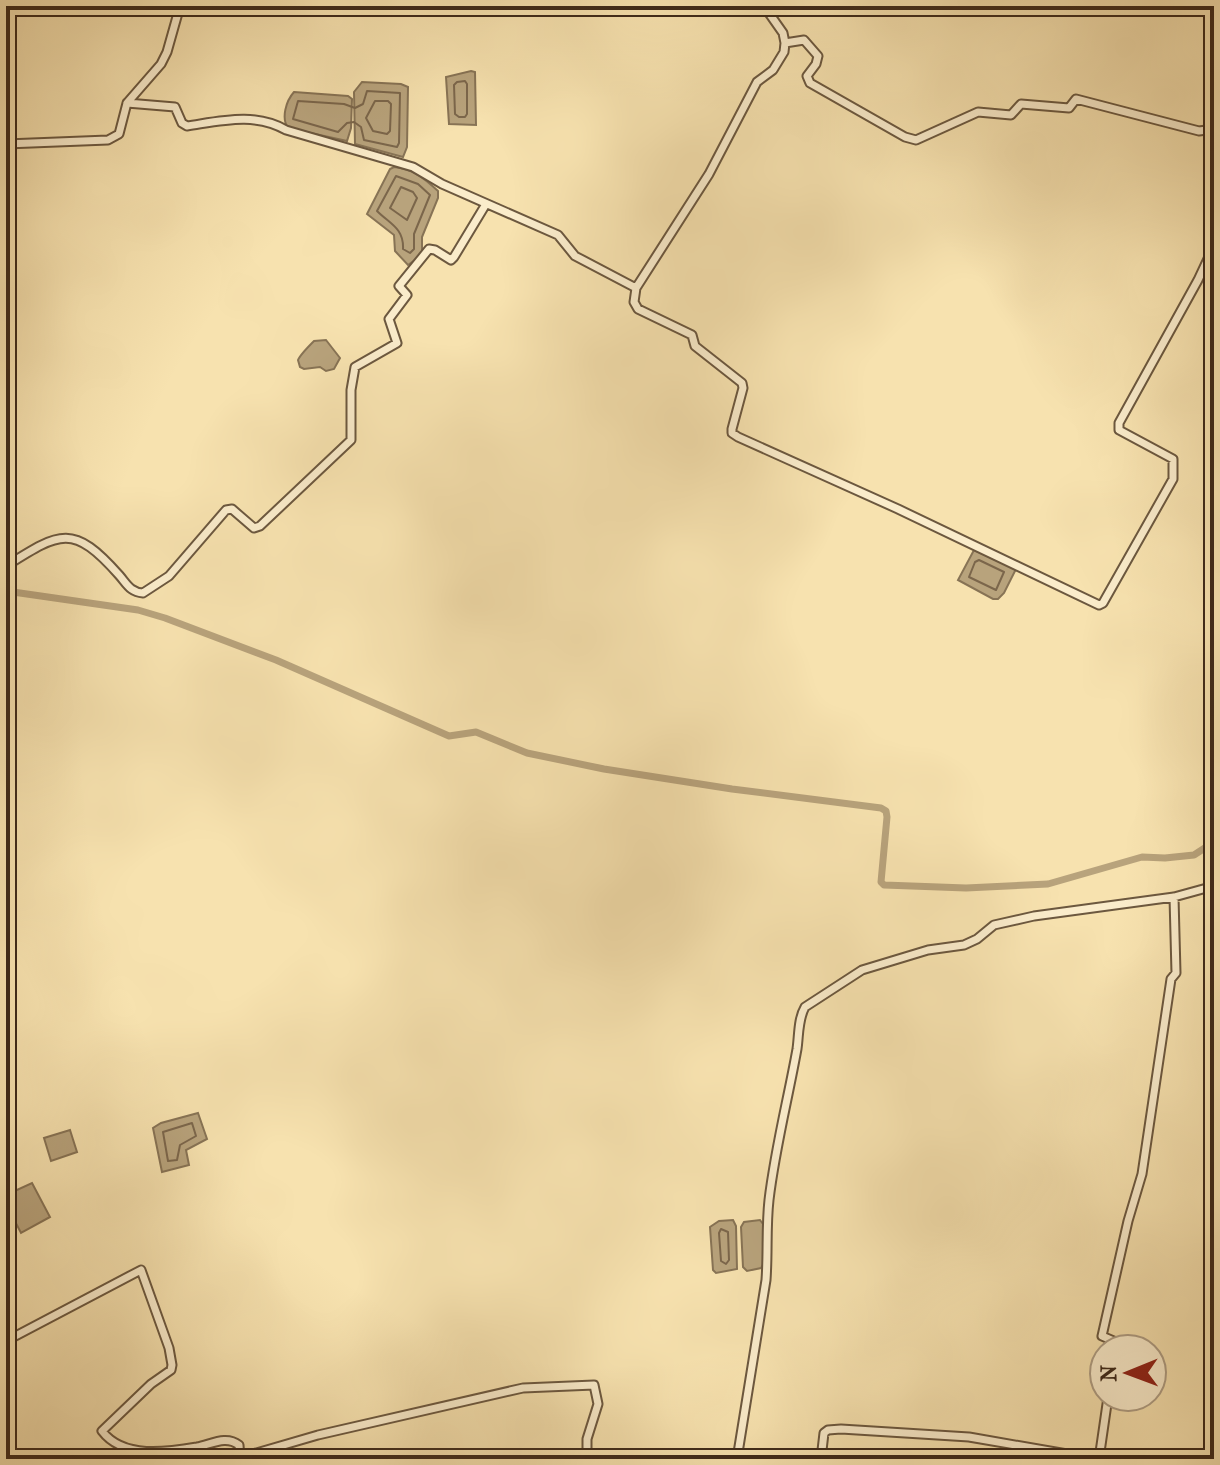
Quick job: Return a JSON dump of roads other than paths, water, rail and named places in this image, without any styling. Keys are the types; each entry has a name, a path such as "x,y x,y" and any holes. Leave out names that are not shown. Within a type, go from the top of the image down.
{"street":[{"path":"6,144 108,140 119,134 127,103 161,64 167,52 180,6"},
{"path":"764,6 783,33 785,43 779,61 757,82 709,174 636,288 634,302 638,309 692,335 695,346 742,383 732,429 738,437 1099,605 1103,603 1173,479 1173,459 1119,430 1119,423 1191,294 1214,246"},
{"path":"785,43 804,40 818,56 807,76 810,83 905,137 916,140 978,112 1011,115 1021,104 1069,108 1076,99 1199,131 1214,129"},
{"path":"127,103 175,107 182,123 187,126 239,119 266,120 286,130 413,167 442,184 558,235 575,256 636,288"},
{"path":"6,566 45,541 70,537 93,548 130,589 143,593 169,576 226,510 232,509 254,528 260,526 351,440 351,390 355,367 397,343 389,319 407,295 399,286 429,249 451,260 486,204"},
{"path":"737,1459 766,1280 769,1198 785,1099 805,1007 862,970 928,950 964,945 994,925 1034,916 1174,897 1214,886"},
{"path":"1103,1333 1142,1174 1171,979 1176,973 1174,897"},
{"path":"6,1341 141,1270 169,1348 172,1365 171,1370 104,1426 102,1431 109,1439 126,1448 149,1452 196,1447 226,1439 239,1445 240,1458 318,1435 523,1388 594,1385 598,1404 587,1439 587,1459"},
{"path":"821,1459 824,1433 841,1429 969,1437 1098,1459 1105,1413"}],"water":[{"path":"475,72 476,125 449,124 446,77"},
{"path":"362,82 408,87 407,147 403,157 355,144 354,92"},
{"path":"294,92 348,96 352,99 351,128 347,141 288,128 285,110"},
{"path":"394,167 418,175 438,191 422,237 422,251 408,265 395,251 394,235 367,214 390,169"},
{"path":"326,340 340,358 334,369 326,371 320,367 300,367 298,360 310,345 314,341"},
{"path":"974,550 1016,569 998,599 958,580"},
{"path":"198,1113 207,1139 186,1150 189,1165 162,1172 153,1128"},
{"path":"70,1130 77,1152 51,1161 44,1138"},
{"path":"32,1183 50,1217 21,1233 6,1204 6,1195"},
{"path":"733,1220 736,1226 737,1269 716,1273 713,1270 710,1227 719,1221"},
{"path":"760,1220 763,1224 764,1263 761,1268 747,1271 743,1267 741,1227 744,1222"}],"waterway":[{"path":"6,591 138,610 165,618 276,660 449,736 476,732 527,753 604,769 881,808 886,811 887,817 881,882 884,885 966,888 1048,884 1142,857 1194,855 1214,842"}]}
